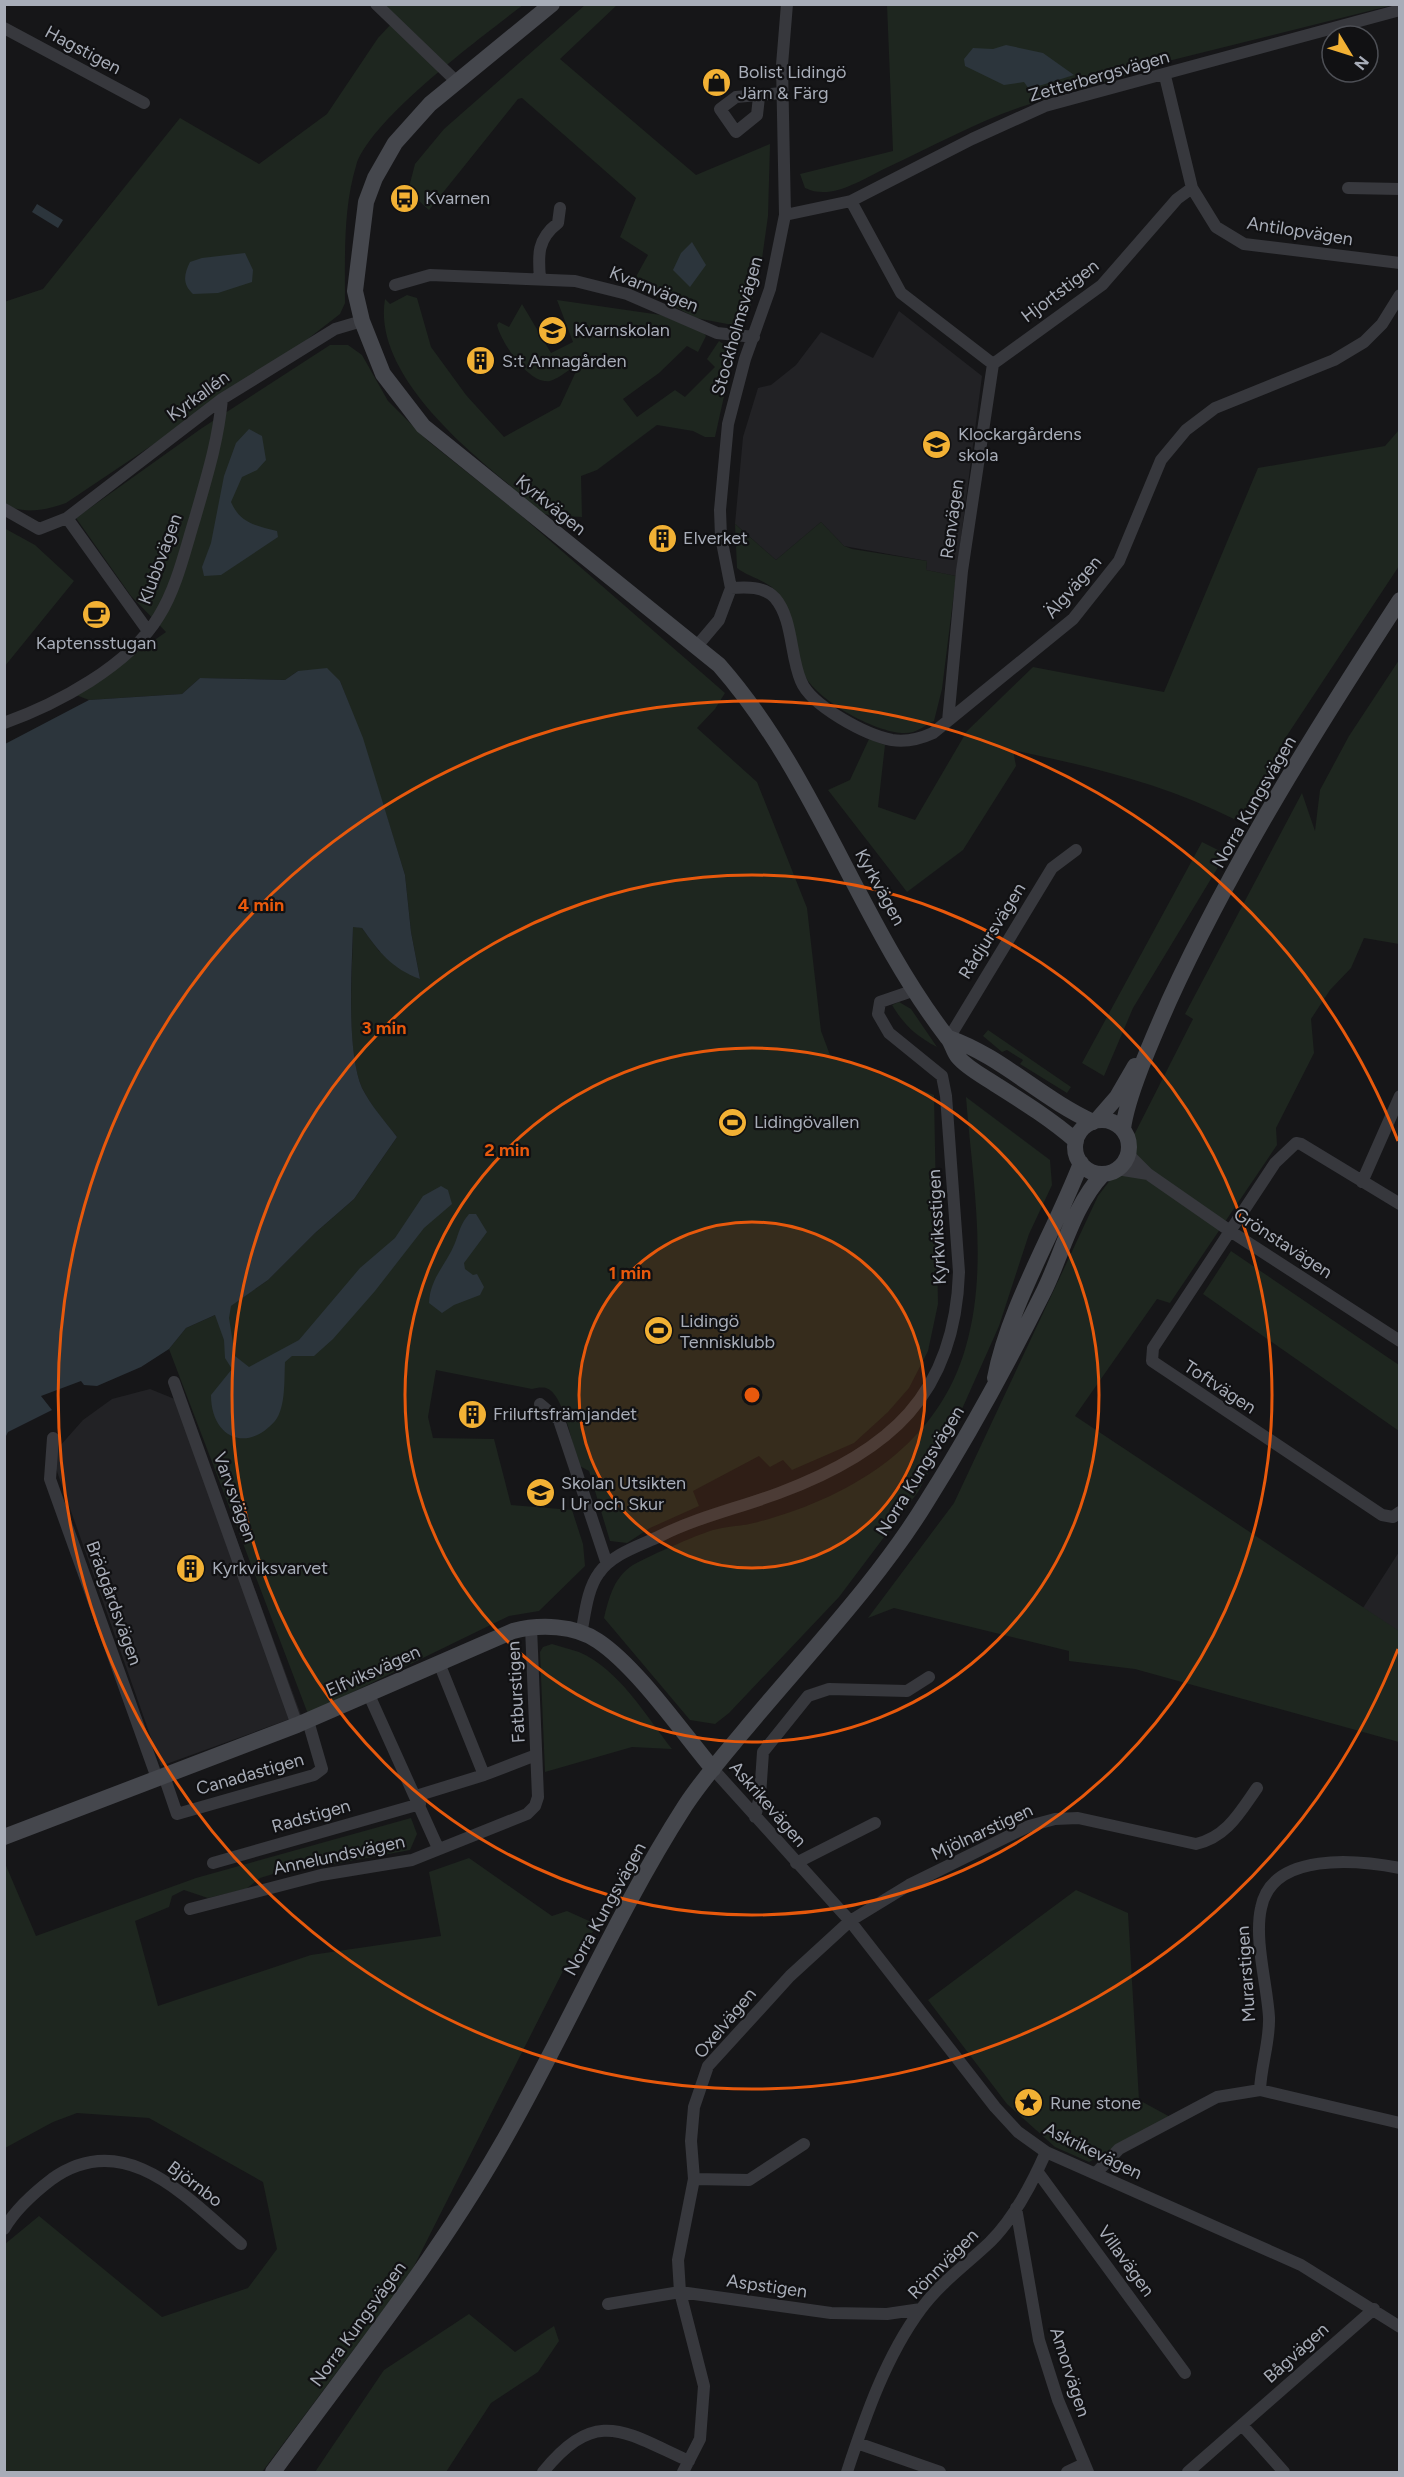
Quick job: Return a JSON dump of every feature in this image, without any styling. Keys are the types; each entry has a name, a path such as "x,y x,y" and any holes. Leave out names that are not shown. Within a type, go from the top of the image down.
{"main road":[{"name":"Kyrkvägen","path":"552,4 500,49 456,81 430,104 395,143 375,178 366,202 355,291 362,321 383,374 423,426 697,646 734,683 769,730 915,990 949,1038 958,1057 1055,1123 1076,1141"},
{"name":"Norra Kungsvägen","path":"1123,1129 1156,1031 1187,962 1288,779 1400,600"},
{"name":"Norra Kungsvägen","path":"1095,1121 1117,1096 1156,1031"},
{"path":"949,1038 968,1044 1065,1109 1095,1121"},
{"path":"1107,1120 1123,1129 1128,1138 1128,1154 1110,1171 1087,1169 1081,1163 1076,1141 1084,1127 1095,1121 1107,1120"},
{"name":"Norra Kungsvägen","path":"994,1382 999,1355 1016,1311 1081,1163"},
{"name":"Norra Kungsvägen","path":"273,2472 390,2316 467,2203 532,2090 635,1891 687,1804 713,1769 898,1544 925,1505 980,1413 994,1382 1009,1361 1062,1254 1087,1191 1110,1171"},
{"name":"Elfviksvägen","path":"4,1837 303,1723 513,1631 531,1627 564,1629 597,1640 617,1657 713,1769"}],"street":[{"path":"376,4 456,81"},
{"name":"Stockholmsvägen","path":"731,588 721,537 722,476 728,424 745,359 770,289 785,215 782,93 787,4"},
{"name":"Zetterbergsvägen","path":"785,215 851,201 972,139 1045,106 1165,76 1400,10"},
{"name":"Hagstigen","path":"4,28 144,103"},
{"name":"Antilopvägen","path":"1165,76 1192,188 1216,227 1244,244 1400,262"},
{"path":"759,97 782,93"},
{"name":"Hjortstigen","path":"993,364 1102,285 1177,199 1192,188"},
{"path":"1348,188 1400,189"},
{"path":"851,201 901,293 993,364"},
{"path":"540,279 537,251 550,229 558,223 560,208"},
{"name":"Kvarnvägen","path":"395,285 430,275 540,279 607,287 717,333 754,337"},
{"name":"Älgvägen","path":"731,588 749,587 765,591 774,597 786,620 792,655 802,684 819,705 892,740 918,740 933,733 1073,619 1119,561 1161,460 1186,430 1215,408 1334,360 1364,342 1382,324 1400,295"},
{"name":"Kyrkallén","path":"4,509 39,530 67,518 222,399 335,329 362,321"},
{"name":"Renvägen","path":"948,721 962,572 993,364"},
{"name":"Klubbvägen","path":"4,723 46,708 85,685 117,660 148,631 166,603 186,548 219,438 222,399"},
{"path":"67,518 148,631"},
{"path":"697,646 719,620 731,588"},
{"name":"Rådjursvägen","path":"949,1038 1052,868 1076,850"},
{"name":"Kyrkviksstigen","path":"607,1564 680,1526 777,1494 858,1457 888,1436 912,1410 933,1380 948,1348 958,1299 959,1272 946,1096 942,1076 889,1033 878,1014 880,1002 915,990"},
{"path":"1362,1182 1400,1096"},
{"path":"1230,1231 1275,1163 1296,1143 1400,1204"},
{"name":"Grönstavägen","path":"1128,1154 1148,1174 1230,1231 1400,1341"},
{"name":"Grönstavägen","path":"1110,1171 1148,1174"},
{"name":"Toftvägen","path":"1230,1231 1153,1348 1152,1361 1382,1515 1393,1517 1400,1512"},
{"name":"Varvsvägen","path":"174,1382 303,1723"},
{"path":"540,1404 559,1420 607,1564 595,1579 581,1634"},
{"name":"Brädgårdsvägen","path":"53,1438 50,1479 161,1777"},
{"name":"Fatburstigen","path":"438,1848 527,1814 536,1806 538,1797 531,1627"},
{"path":"439,1663 484,1775"},
{"path":"755,1817 760,1796 763,1752 808,1696 829,1689 907,1691 929,1677"},
{"name":"Annelundsvägen","path":"190,1909 321,1875 412,1860 438,1848 369,1695"},
{"name":"Canadastigen","path":"161,1777 177,1814 314,1775 322,1769 303,1723"},
{"name":"Fatburstigen","path":"418,1800 536,1755"},
{"name":"Askrikevägen","path":"713,1769 850,1921 994,2108 1018,2132 1046,2152 1301,2265 1374,2308 1400,2327"},
{"name":"Mjölnarstigen","path":"850,1921 909,1885 1029,1826 1055,1819 1078,1818 1196,1844 1213,1840 1235,1819 1257,1788"},
{"name":"Radstigen","path":"213,1863 418,1800"},
{"name":"Askrikevägen","path":"796,1863 875,1823"},
{"name":"Murarstigen","path":"1260,2090 1261,2064 1269,2019 1260,1930 1260,1909 1265,1892 1287,1872 1324,1863 1352,1861 1400,1868"},
{"name":"Oxelvägen","path":"686,2467 700,2439 704,2386 680,2292 678,2260 694,2179 691,2141 694,2107 708,2066 790,1976 850,1921"},
{"path":"1096,2174 1119,2149 1217,2097 1260,2090 1400,2123"},
{"path":"694,2179 749,2180 804,2144"},
{"name":"Rönnvägen","path":"847,2472 893,2354 921,2309 950,2277 992,2240 1016,2208 1046,2152"},
{"name":"Björnbo","path":"4,2229 29,2199 59,2174 78,2163 111,2160 134,2165 159,2177 241,2244"},
{"name":"Villavägen","path":"1037,2171 1185,2373"},
{"name":"Amorvägen","path":"1016,2208 1039,2340 1058,2400 1086,2468"},
{"name":"Aspstigen","path":"608,2304 680,2292 831,2313 887,2314 921,2309"},
{"name":"Bågvägen","path":"1188,2472 1374,2308"},
{"path":"1242,2425 1284,2472"},
{"path":"543,2472 558,2454 577,2440 589,2434 620,2429 686,2467"},
{"path":"857,2443 940,2472"},
{"path":"1067,2472 1086,2468"}],"shaded area":[{"path":"377,5 523,5 429,80 382,126 365,147 356,166 349,199 345,303 340,314 291,352 66,503 35,510 19,509 5,504 4,302 43,289 180,118 259,164 327,114 378,38 393,22"},
{"path":"585,5 617,5 560,59 696,175 770,144 768,216 759,280 743,327 696,318 632,284 648,255 620,237 636,198 522,98 518,99 429,210 408,191 415,164 444,129"},
{"path":"887,5 1393,5 1132,70 1129,75 1006,112 835,191 815,191 805,188 800,174 893,151"},
{"path":"1006,45 1043,53 1074,75 1029,89 1024,82 1004,85 965,66 964,59 973,48 993,49"},
{"path":"37,204 63,220 58,228 32,212"},
{"path":"692,242 706,265 690,287 673,270 681,253"},
{"path":"245,253 253,270 252,282 218,293 193,294 187,286 185,275 190,262 202,258"},
{"path":"407,295 417,298 431,347 466,395 504,437 560,406 579,365 550,381 542,380 525,370 510,351 497,325 499,322 509,327 522,304 551,353 573,342 557,300 661,315 703,332 706,336 698,352 687,346 659,373 623,399 637,417 675,390 685,397 715,367 707,359 719,341 734,351 715,437 705,437 693,431 657,425 597,470 581,476 582,517 540,512 443,425 405,377 392,352 385,325 385,299 390,304"},
{"path":"899,311 982,376 956,576 926,570 927,561 844,546 821,522 776,560 735,524 743,437 758,388 771,385 796,365 821,332 873,358"},
{"path":"330,345 348,345 362,355 388,401 428,441 517,512 725,693 715,709 697,728 757,782 807,908 821,1031 830,1055 934,1095 938,1304 928,1351 909,1388 888,1412 854,1443 792,1470 783,1460 770,1467 759,1456 693,1491 699,1506 650,1528 627,1543 610,1541 589,1471 578,1465 563,1410 552,1392 546,1388 532,1389 436,1370 428,1417 433,1438 494,1439 511,1505 572,1510 583,1544 585,1566 539,1611 509,1616 308,1714 169,1349 186,1328 222,1312 268,1280 315,1233 354,1199 397,1137 378,1114 362,1088 357,1072 353,1053 351,986 353,926 362,928 379,951 420,979 411,932 405,875 362,738 340,681 298,671 285,680 200,678 182,694 89,700 76,695 166,632 131,596 76,518 202,428"},
{"path":"249,429 262,436 266,460 257,470 242,477 231,502 244,519 277,531 278,537 221,575 204,576 202,567 211,543 224,476 236,443"},
{"path":"1399,430 1399,566 1284,740 1260,796 1234,819 1181,796 1126,777 1013,750 1016,766 963,850 907,892 828,790 850,780 869,739 885,745 878,807 915,820 967,731 1033,667 1164,692 1258,468 1385,446"},
{"path":"821,522 844,546 927,561 926,570 956,576 942,689 934,721 916,731 901,733 870,724 852,716 822,695 804,674 787,613 779,595 770,586 737,568 735,524 776,560"},
{"path":"4,528 35,545 74,581 5,666"},
{"path":"1399,660 1399,944 1364,938 1351,968 1330,990 1311,1019 1314,1053 1276,1128 1277,1145 1170,1303 1157,1299 1075,1416 1399,1631 1399,1742 1135,1669 1069,1661 1069,1651 894,1608 868,1618 954,1503 1098,1196 1111,1179 1122,1176 1135,1146 1134,1135 1193,1019 1185,1014 1302,793 1315,831 1320,790 1349,736"},
{"path":"327,668 340,681 363,738 405,875 411,932 420,979 394,965 362,928 353,927 351,1009 357,1072 366,1095 397,1137 354,1199 315,1233 268,1280 231,1306 229,1318 235,1356 249,1367 299,1340 360,1268 395,1238 423,1196 441,1186 448,1190 452,1204 424,1228 375,1291 333,1339 314,1356 292,1356 285,1362 284,1393 279,1415 264,1431 253,1437 232,1436 217,1421 213,1410 211,1395 232,1369 225,1358 224,1340 215,1315 186,1328 169,1349 141,1367 97,1386 84,1385 81,1381 41,1396 52,1410 8,1432 5,1438 5,744 89,700 182,694 200,678 285,680 298,671"},
{"path":"1202,842 1226,854 1133,1008 1104,1076 1082,1063"},
{"path":"899,1002 911,1009 937,1047 923,1039 906,1024 892,1005"},
{"path":"988,1030 1071,1087 1067,1093 1020,1064 1023,1060 1007,1050 1002,1052 983,1036"},
{"path":"966,1097 1050,1160 1052,1185 1029,1234 999,1326 962,1409 918,1492 839,1597 729,1713 715,1724 690,1720 604,1618 612,1590 619,1578 630,1567 670,1547 713,1530 753,1523 793,1511 826,1498 858,1481 887,1461 913,1438 935,1411 953,1381 966,1346 977,1285 977,1222"},
{"path":"469,1214 476,1214 487,1232 464,1263 465,1269 473,1275 477,1274 484,1287 480,1295 454,1305 442,1313 429,1303 432,1286"},
{"path":"1231,1251 1399,1365 1399,1431 1203,1294"},
{"path":"150,1389 187,1404 301,1715 161,1766 54,1463 59,1447 83,1420 112,1399"},
{"path":"1399,1552 1399,1632 1361,1611"},
{"path":"552,1644 579,1652 607,1670 631,1694 672,1749 632,1747 545,1772 540,1652 543,1647"},
{"path":"411,1818 417,1834 410,1850 324,1866 309,1863 260,1878 246,1889 208,1898 184,1890 172,1896 169,1907 135,1921 158,2006 311,1955 441,1936 429,1872 469,1858 552,1916 567,1911 598,1925 563,1971 409,2276 262,2472 6,2472 5,2244 39,2216 162,2317 248,2288 277,2249 263,2182 149,2118 77,2113 53,2122 5,2148 4,1861 36,1936 196,1878"},
{"path":"1076,1890 1128,1913 1139,2100 1172,2118 1089,2162 1055,2147 1007,2104 928,2000"},
{"path":"469,2314 515,2352 554,2326 559,2341 538,2372 491,2403 446,2472 315,2472 384,2370"}],"place":[{"name":"Bolist Lidingö Järn & Färg","path":"717,82"},
{"name":"Kvarnen","path":"404,198"},
{"name":"Kvarnskolan","path":"553,330"},
{"name":"S:t Annagården","path":"481,361"},
{"name":"Klockargårdens skola","path":"937,444"},
{"name":"Elverket","path":"662,538"},
{"name":"Kaptensstugan","path":"96,614"},
{"name":"Lidingövallen","path":"733,1122"},
{"name":"Lidingö Tennisklubb","path":"659,1331"},
{"name":"Friluftsfrämjandet","path":"472,1414"},
{"name":"Skolan Utsikten I Ur och Skur","path":"540,1493"},
{"name":"Kyrkviksvarvet","path":"191,1568"},
{"name":"Rune stone","path":"1029,2103"}]}
